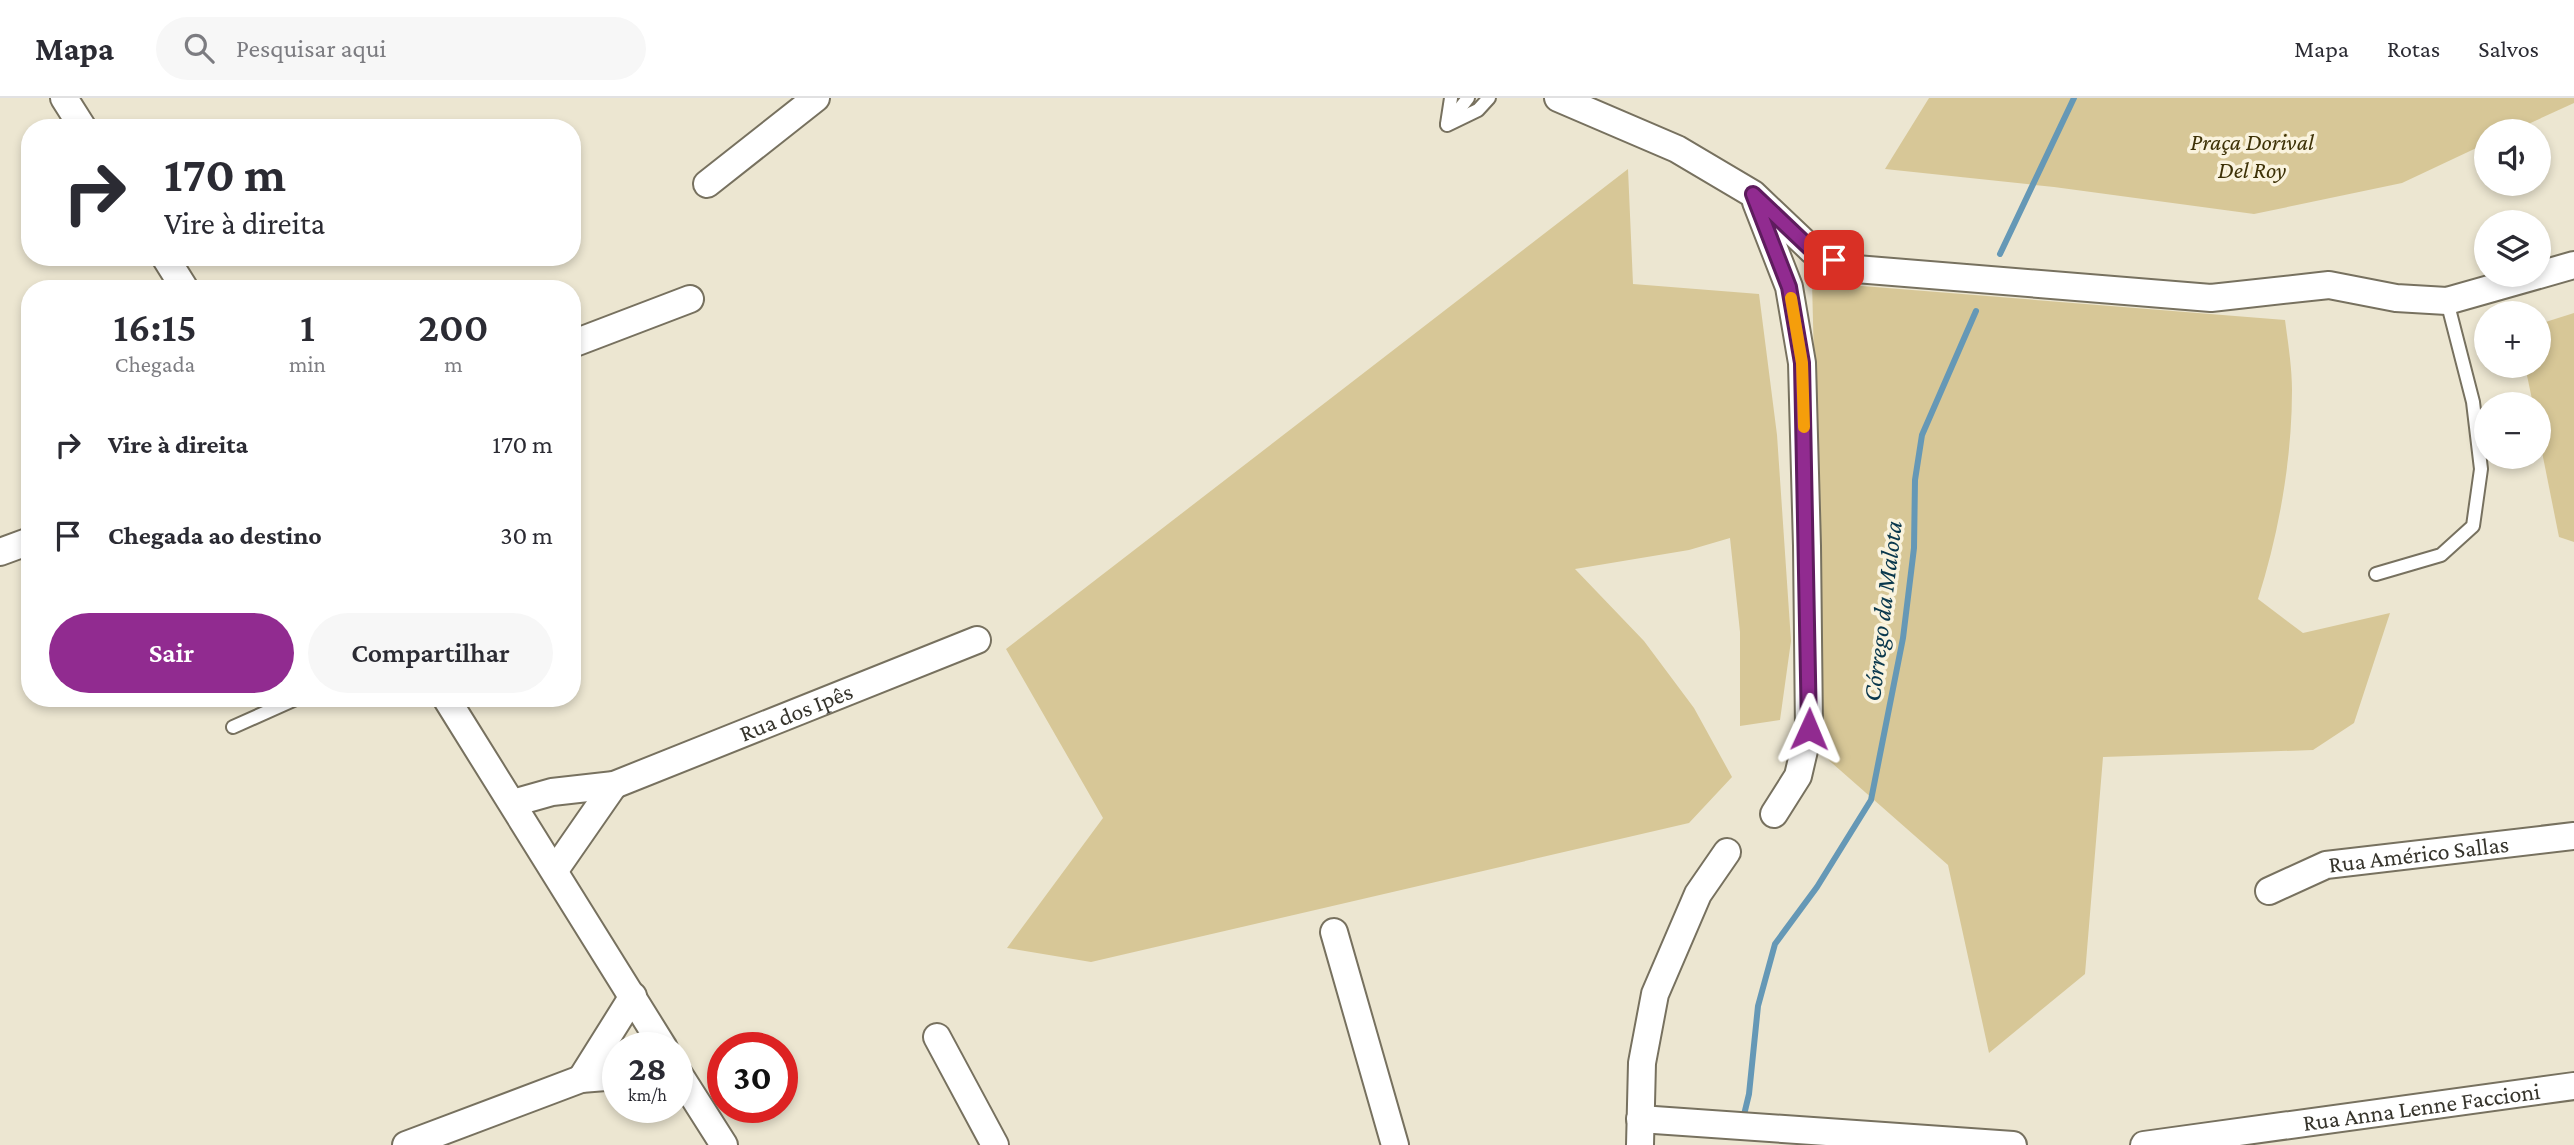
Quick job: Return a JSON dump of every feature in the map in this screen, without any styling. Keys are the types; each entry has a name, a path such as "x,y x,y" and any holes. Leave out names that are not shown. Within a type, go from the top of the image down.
{"street":[{"path":"64,98 77,119"},
{"path":"707,184 816,98"},
{"path":"1559,98 1677,149 1753,194 1812,250 1856,269 2211,298 2329,285 2396,298 2447,301 2574,265"},
{"path":"1753,194 1789,287 1802,363 1809,729 1798,776 1774,814"},
{"path":"581,341 690,299"},
{"path":"0,552 21,544"},
{"name":"Rua dos Ipês","path":"513,803 552,792 614,785 978,640"},
{"path":"452,707 654,1032"},
{"path":"555,870 614,785"},
{"name":"Rua Américo Sallas","path":"2269,891 2326,865 2574,836"},
{"path":"1640,1145 1642,1063 1655,994 1698,894 1727,852"},
{"path":"1334,932 1395,1145"},
{"path":"581,1079 633,996"},
{"path":"937,1037 995,1145"},
{"path":"406,1145 581,1079 602,1077"},
{"name":"Rua Anna Lenne Faccioni","path":"2144,1145 2574,1086"},
{"path":"693,1097 724,1145"},
{"path":"1640,1119 2013,1145"}],"lane":[{"path":"1447,124 1451,98"},
{"path":"1447,124 1468,98"},
{"path":"1447,124 1478,110 1489,98"},
{"path":"2376,574 2441,555 2473,526 2481,469 2473,402 2447,301"},
{"path":"233,727 278,707"}],"green space":[{"name":"Praça Dorival Del Roy","path":"1929,98 2574,98 2574,103 2539,119 2474,119 2474,149 2402,183 2254,214 2054,187 1885,169"},
{"path":"1628,169 1633,284 1759,294 1777,435 1791,641 1780,720 1740,726 1740,632 1730,538 1689,550 1575,569 1644,641 1694,708 1732,777 1689,823 1091,962 1007,948 1103,818 1006,649"},
{"path":"1812,282 2285,320 2292,381 2290,442 2278,522 2258,599 2303,633 2390,613 2354,723 2313,750 2103,757 2085,974 1989,1053 1948,865 1824,756"},
{"path":"2574,313 2574,542 2559,537 2545,469 2551,469 2551,392 2530,392 2528,378 2551,378 2551,320"}],"waterway":[{"name":"Córrego da Malota","path":"2000,254 2074,98"},
{"name":"Córrego da Malota","path":"1743,1119 1749,1094 1758,1006 1775,944 1817,887 1871,800 1903,638 1914,548 1915,480 1922,435 1976,311"}],"slow traffic":[{"path":"1791,298 1802,363 1804,427"}],"route":[{"path":"1809,729 1810,661 1802,363 1789,287 1753,194 1812,250 1834,260"}]}
